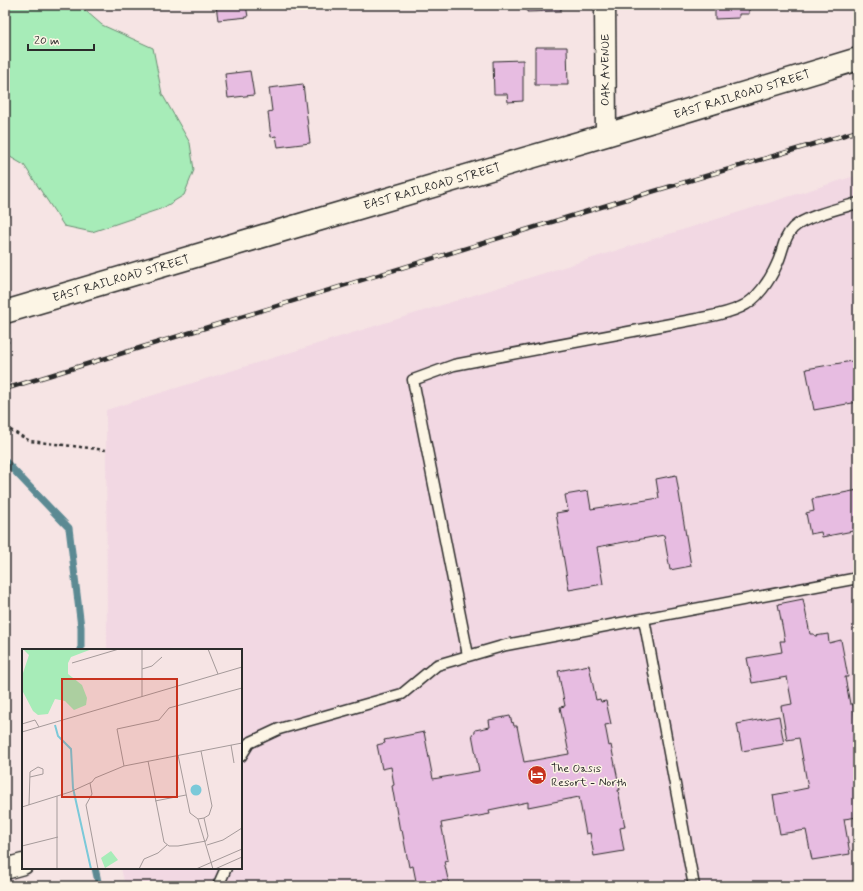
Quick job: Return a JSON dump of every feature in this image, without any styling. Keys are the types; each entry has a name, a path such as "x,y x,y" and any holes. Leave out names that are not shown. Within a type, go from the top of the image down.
{"street":[{"name":"OAK AVENUE","path":"605,5 606,135"},
{"name":"EAST RAILROAD STREET","path":"5,312 606,135 858,59"},
{"path":"5,869 22,864"}],"lane":[{"path":"468,655 413,380 454,365 730,312 742,307 757,295 778,263 786,237 793,228 808,218 858,203"},
{"path":"242,755 250,743 279,729 402,694 437,665 468,655 506,646 858,578"},
{"path":"644,619 694,886"},
{"path":"218,886 226,869"}],"path":[{"path":"5,336 8,342 5,342"},
{"path":"5,427 30,441 106,450"}],"shaded area":[{"path":"858,175 858,886 125,886 121,869 242,869 242,649 107,649 106,410"}],"green space":[{"path":"5,5 79,5 102,25 153,48 162,94 190,143 194,170 184,195 163,208 92,232 64,226 24,165 5,154"}],"building":[{"path":"216,5 246,5 248,17 218,20"},
{"path":"527,5 561,5 561,11 527,12"},
{"path":"706,5 749,5 749,14 739,14 739,18 715,19 715,7 706,7"},
{"path":"535,47 567,47 568,85 535,85"},
{"path":"523,60 523,101 508,102 507,94 494,94 493,61"},
{"path":"250,71 254,95 228,98 225,74"},
{"path":"303,84 310,143 278,147 276,136 271,137 268,112 272,111 269,88"},
{"path":"5,212 9,215 5,221"},
{"path":"858,360 858,402 814,410 806,369"},
{"path":"676,475 691,566 670,570 664,535 597,547 603,584 569,590 556,513 568,511 565,495 588,491 591,509 659,498 656,479"},
{"path":"858,490 858,530 822,537 821,532 810,534 806,513 814,511 812,499"},
{"path":"803,599 810,634 814,634 815,636 828,634 829,643 841,640 848,677 845,677 850,704 853,704 858,732 858,736 856,736 858,750 858,817 844,819 850,854 812,860 806,830 780,834 773,795 808,788 799,738 787,740 781,706 792,704 787,677 752,683 747,658 782,652 780,641 785,641 778,604"},
{"name":"The Oasis Resort - North","path":"589,665 596,700 600,699 601,702 606,701 611,724 605,725 609,746 611,745 620,790 618,790 625,827 620,828 624,851 594,856 590,833 586,834 579,797 528,807 528,802 489,810 490,814 441,823 448,860 444,861 449,884 439,886 417,886 413,866 409,867 402,830 400,831 392,786 394,785 391,767 382,769 377,745 385,743 384,740 424,732 433,779 479,771 472,734 475,733 475,730 490,727 489,720 510,716 514,726 517,726 524,762 569,754 560,707 565,706 558,671"},
{"path":"779,716 784,744 742,751 737,724"}],"waterway":[{"path":"5,461 69,528 81,627 81,649"},
{"path":"95,869 99,886"}],"railway":[{"path":"5,389 614,203 858,131"}],"place":[{"name":"The Oasis Resort - North","path":"537,775"}]}
